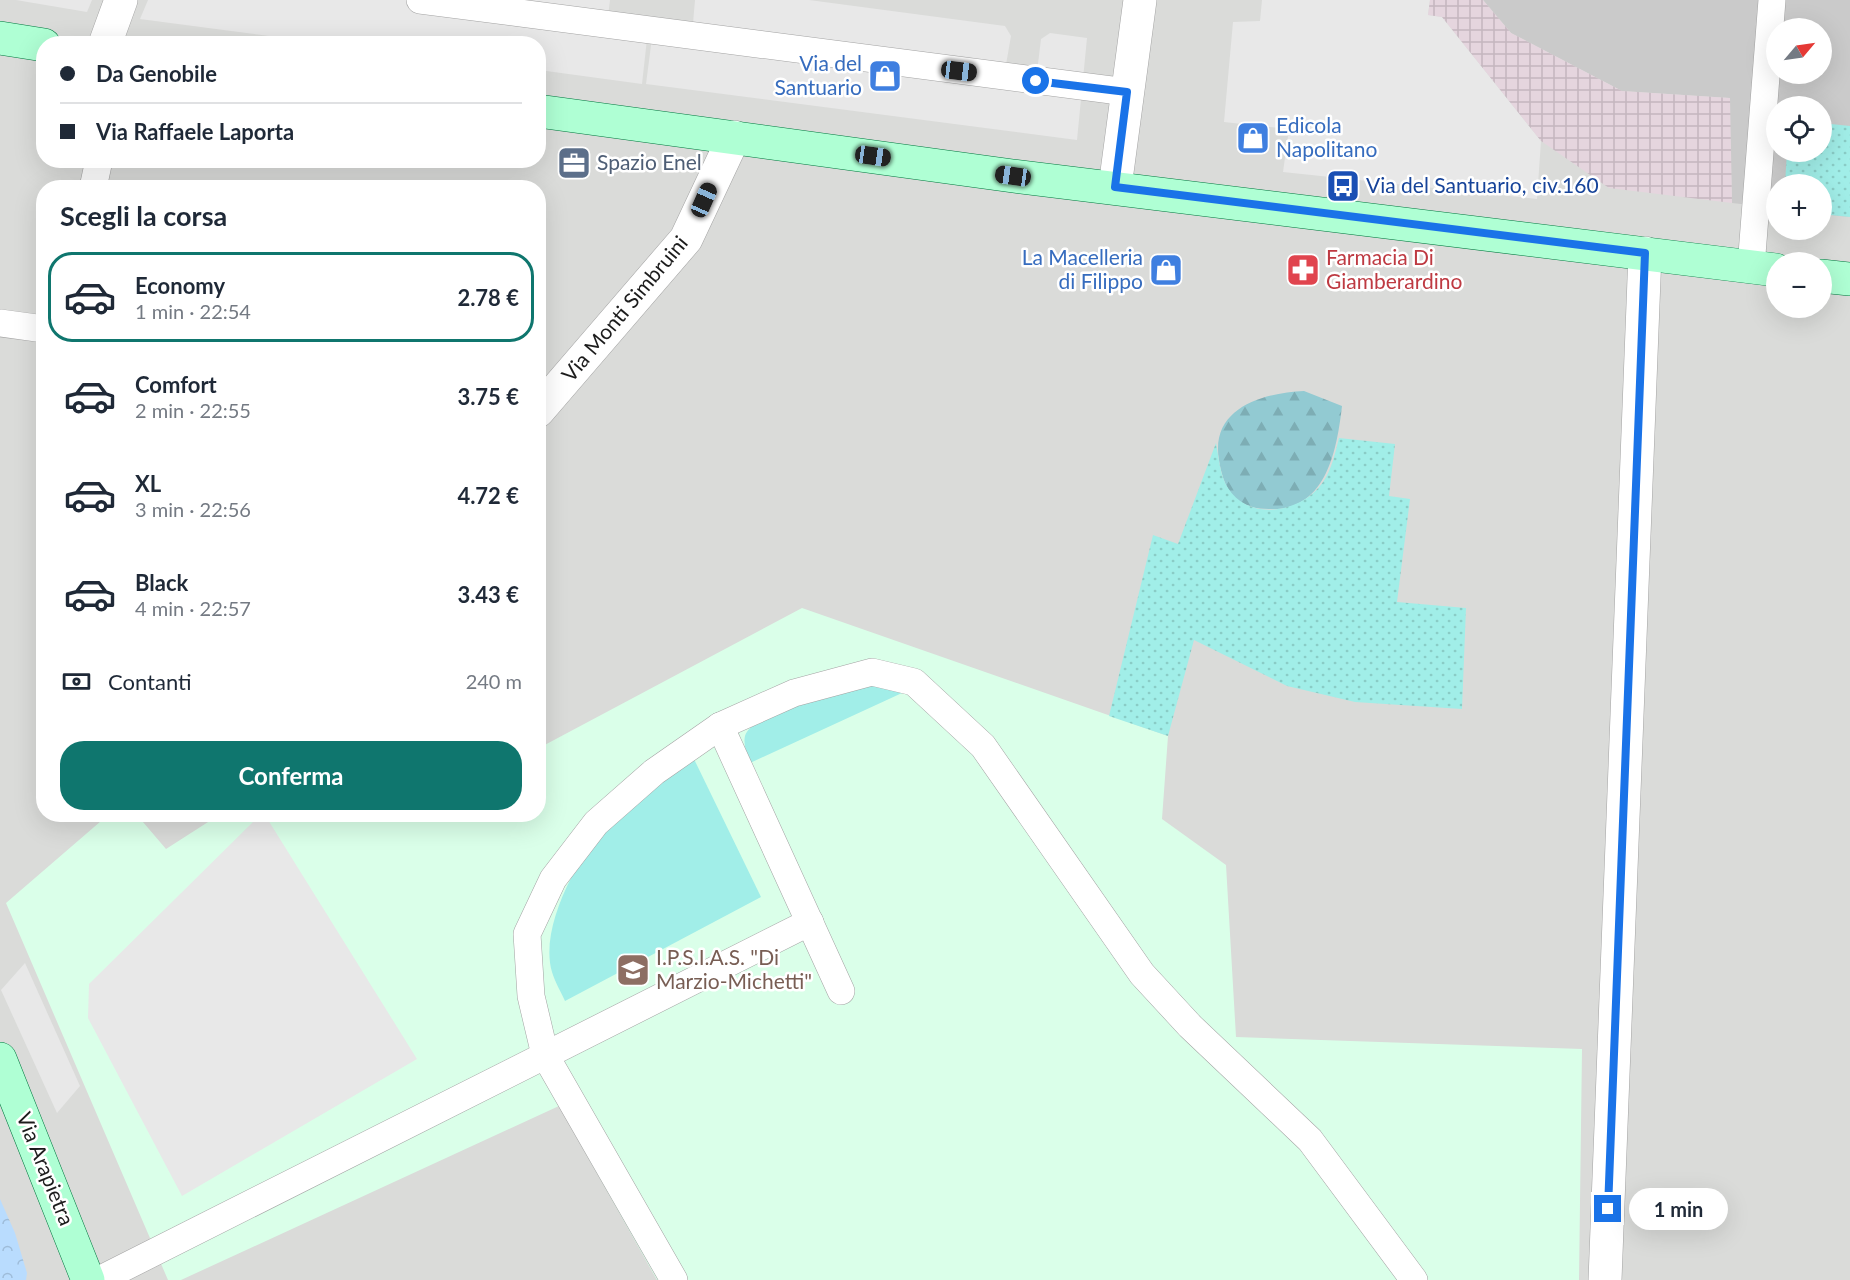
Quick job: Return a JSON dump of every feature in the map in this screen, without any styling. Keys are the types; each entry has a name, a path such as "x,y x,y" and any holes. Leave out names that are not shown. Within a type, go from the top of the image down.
{"street":[{"path":"108,36 121,0"},
{"path":"1115,187 1140,0"},
{"path":"0,38 36,44"},
{"path":"546,112 1013,176 1764,268"},
{"name":"Via Monti Simbruini","path":"546,402 686,239 734,137"},
{"path":"1605,1280 1645,253"},
{"path":"1832,277 1850,279"},
{"name":"Via Arapietra","path":"0,1059 88,1280"}],"lane":[{"path":"420,0 1127,92"},
{"path":"1764,268 1772,0"},
{"path":"0,323 36,328"},
{"path":"674,1280 545,1055 531,996 527,933 553,879 597,823 654,772 720,726 794,693 872,672 914,682 982,746 1142,974 1190,1026 1310,1140 1414,1280"},
{"path":"720,726 841,990"},
{"path":"99,1280 810,922"}],"shaded area":[{"path":"0,0 1850,0 1850,1280 0,1280"},
{"path":"16,0 92,0 87,12"},
{"path":"148,0 610,0 607,25 648,30 642,84 546,71 546,36 269,36 140,19"},
{"path":"695,0 809,0 1005,26 1011,36 1004,76 1036,80 1041,39 1050,33 1087,38 1077,140 646,84 653,30 692,35"},
{"path":"1262,0 1430,0 1428,15 1442,17 1541,141 1537,199 1283,172 1289,129 1224,122 1233,22 1260,21"},
{"path":"1430,0 1483,0 1511,33 1622,91 1730,98 1732,203 1609,188 1541,141 1442,17 1428,15"},
{"path":"1483,0 1850,0 1850,217 1832,215 1832,174 1766,174 1766,207 1732,203 1729,98 1622,91 1511,33"},
{"path":"1832,124 1850,126 1850,217 1832,215 1832,174 1786,174 1786,162 1832,162"},
{"path":"1339,438 1395,444 1389,496 1410,499 1397,602 1466,608 1462,709 1355,702 1287,686 1194,640 1168,736 1109,716 1153,535 1178,544 1216,443 1223,478 1237,499 1249,506 1276,509 1302,501 1314,493 1329,472"},
{"name":"I.P.S.I.A.S. \"Di Marzio-Michetti\"","path":"802,608 1168,736 1162,819 1226,865 1236,1037 1582,1049 1579,1280 657,1280 559,1106 181,1280 168,1280 6,903 100,822 143,822 166,849 208,822 546,822 546,744"},
{"path":"863,681 902,693 750,763 745,736 751,727 798,703"},
{"path":"693,757 761,897 565,1001 552,972 549,953 551,932 557,910 577,866 615,815"},
{"path":"253,822 269,822 417,1059 182,1196 88,1018 89,984"},
{"path":"25,963 80,1086 57,1113 1,990"}],"green space":[{"path":"1304,391 1342,406 1332,459 1325,475 1316,489 1304,500 1288,507 1264,509 1243,503 1229,490 1221,470 1218,442 1223,428 1231,416 1257,400 1272,395"},
{"path":"0,1199 15,1233 27,1273 26,1280 0,1280"}],"place":[{"name":"Via del Santuario","path":"885,76"},
{"name":"Edicola Napolitano","path":"1253,138"},
{"name":"Spazio Enel","path":"574,163"},
{"name":"Via del Santuario, civ.160","path":"1343,186"},
{"name":"La Macelleria di Filippo","path":"1166,270"},
{"name":"Farmacia Di Giamberardino","path":"1303,270"},
{"name":"I.P.S.I.A.S. \"Di Marzio-Michetti\"","path":"633,970"}],"route":[{"path":"1036,81 1127,92 1115,187 1645,253 1608,1209"}]}
